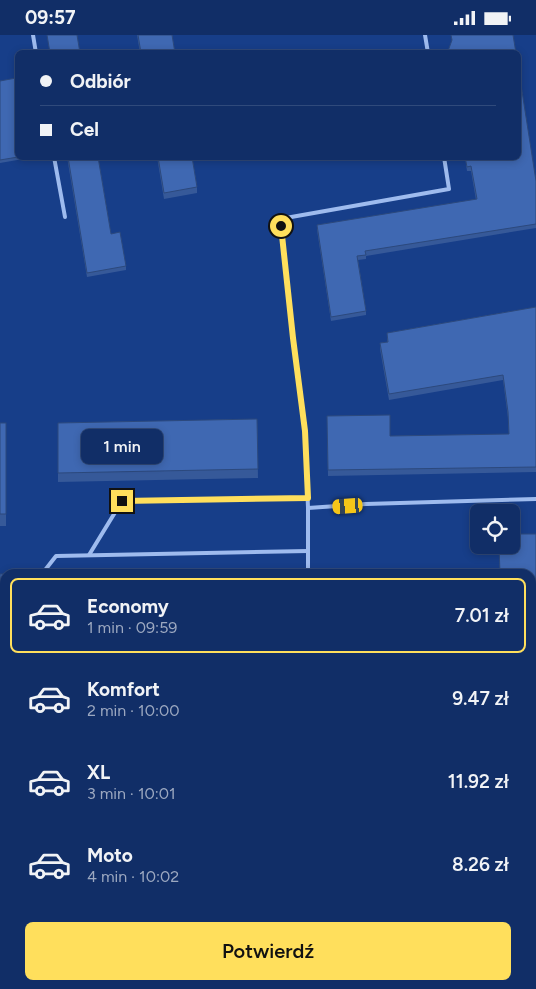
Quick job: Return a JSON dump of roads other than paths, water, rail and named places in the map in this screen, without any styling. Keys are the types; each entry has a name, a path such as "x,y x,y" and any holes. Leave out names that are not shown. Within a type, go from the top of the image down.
{"lane":[{"path":"33,35 36,50"},
{"path":"425,35 428,50"},
{"path":"55,160 65,217"},
{"path":"308,569 308,498 305,431 280,219 449,189 444,160"},
{"path":"88,555 122,501 308,498"},
{"path":"308,508 366,504 536,499"},
{"path":"46,569 56,556 308,551"}]}
